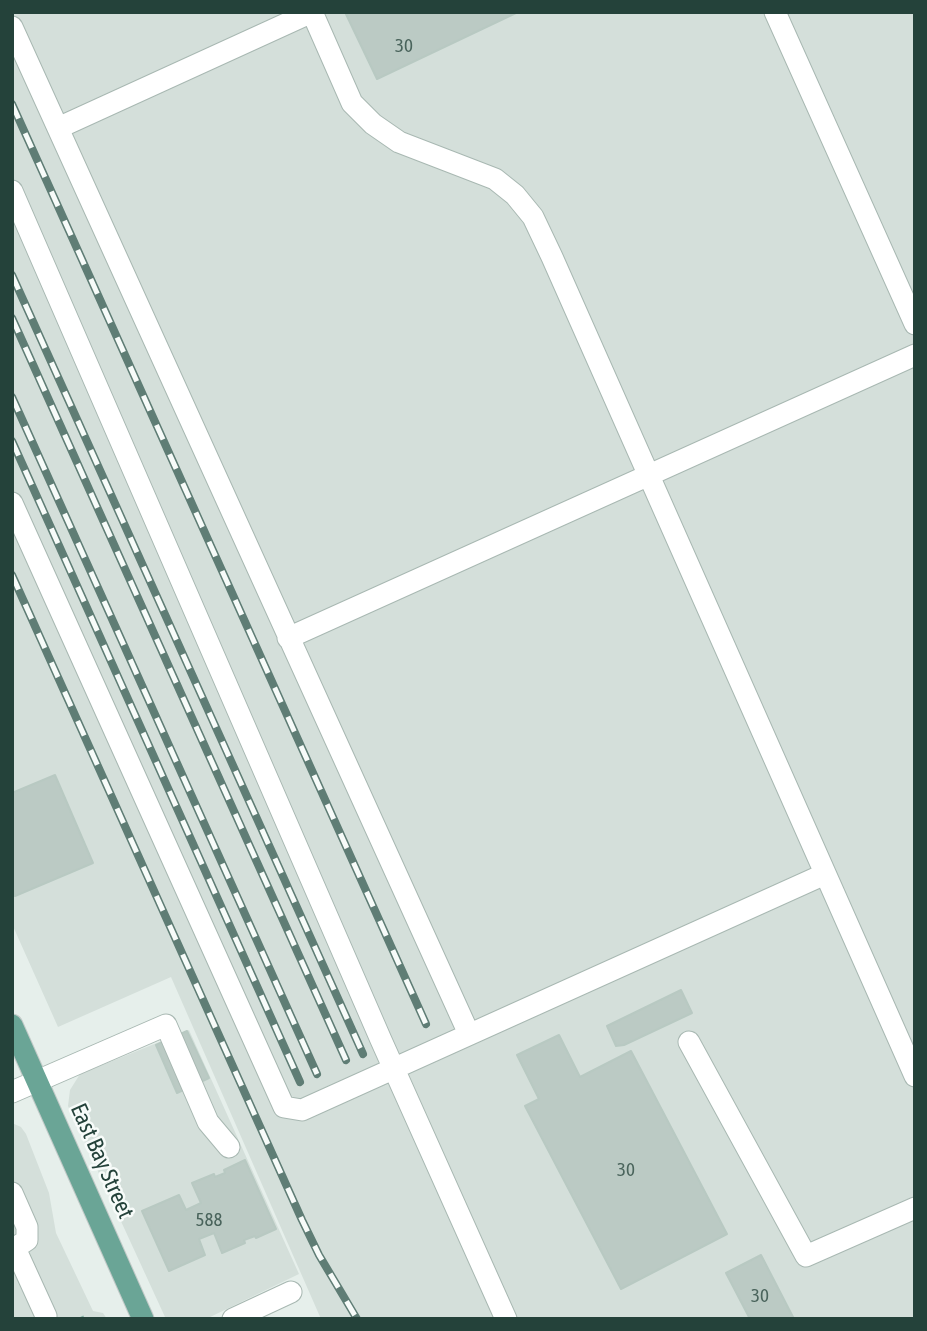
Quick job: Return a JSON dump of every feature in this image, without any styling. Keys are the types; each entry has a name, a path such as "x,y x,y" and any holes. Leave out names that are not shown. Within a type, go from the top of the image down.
{"main road":[{"name":"East Bay Street","path":"12,1026 143,1319"}],"street":[{"path":"58,128 312,12 352,103 373,124 399,142 495,179 515,195 533,217 915,1076"},
{"path":"775,12 915,324"},
{"path":"12,27 470,1034"},
{"path":"12,191 393,1068 506,1319"},
{"path":"288,638 915,355"},
{"path":"12,503 284,1107 302,1110 825,874"},
{"path":"12,1093 166,1025 208,1122 229,1147"},
{"path":"689,1042 806,1256 915,1208"},
{"path":"12,1193 27,1227 27,1240 14,1248 46,1316"},
{"path":"233,1319 291,1292"}],"path":[{"path":"81,1319 88,1316"}],"shaded area":[{"path":"12,12 915,12 915,1319 321,1319 171,977 58,1027 12,924"},
{"path":"189,1030 299,1274 206,1319 170,1319 165,1317 68,1106 70,1090 80,1074"},
{"path":"12,1123 21,1127 26,1134 49,1193 56,1233 93,1311 103,1313 107,1319 12,1319"}],"building":[{"path":"345,12 518,12 377,79"},
{"path":"55,775 93,863 15,896 12,889 12,793"},
{"path":"681,990 692,1013 624,1045 616,1046 607,1026"},
{"path":"187,1031 209,1078 177,1093 156,1045"},
{"path":"559,1035 580,1077 631,1051 727,1234 621,1289 525,1106 539,1099 517,1055"},
{"path":"245,1160 276,1229 244,1240 245,1243 222,1253 214,1233 199,1239 205,1255 169,1271 142,1211 179,1195 186,1210 201,1203 192,1183 214,1174 215,1177 225,1173 224,1170"},
{"path":"761,1255 794,1319 750,1319 726,1273"}],"railway":[{"path":"12,104 426,1024"},
{"path":"12,275 363,1054"},
{"path":"12,318 346,1060"},
{"path":"12,397 317,1074"},
{"path":"12,441 300,1082"},
{"path":"12,575 302,1220 319,1255 357,1319"}]}
